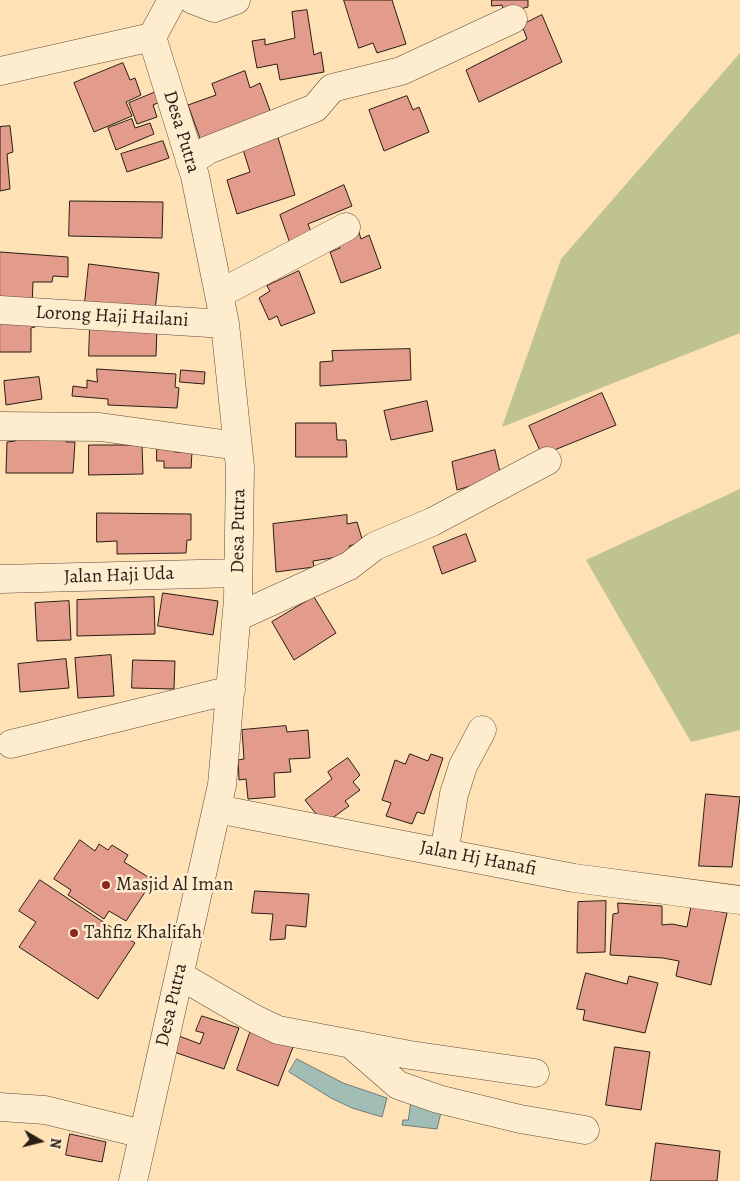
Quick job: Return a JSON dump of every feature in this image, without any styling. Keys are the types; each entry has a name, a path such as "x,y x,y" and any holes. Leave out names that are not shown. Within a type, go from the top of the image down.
{"street":[{"path":"0,72 152,37 172,0"},
{"path":"193,0 214,8 236,0"},
{"path":"190,162 208,150 315,108 332,88 401,71 513,19"},
{"name":"Desa Putra","path":"133,1181 222,785 237,618 240,468 225,324 195,176 152,37"},
{"path":"219,294 346,227"},
{"name":"Lorong Haji Hailani","path":"0,310 225,324"},
{"path":"0,426 100,426 238,446"},
{"path":"237,618 349,566 375,546 432,522 547,461"},
{"name":"Jalan Haji Uda","path":"0,579 238,573"},
{"path":"11,744 230,690"},
{"path":"444,852 457,785 463,766 482,730"},
{"name":"Jalan Hj Hanafi","path":"217,809 574,878 740,900"},
{"path":"179,975 253,1018 278,1030 352,1045 535,1073"},
{"path":"352,1045 398,1085 438,1099 520,1120 585,1130"},
{"path":"0,1107 45,1110 143,1134"}],"green space":[{"path":"740,53 740,333 502,427 561,259"},
{"path":"740,489 740,730 691,742 586,560"}],"water":[{"path":"297,1059 343,1083 387,1098 382,1117 352,1108 331,1098 289,1072"},
{"path":"411,1103 442,1108 437,1129 402,1125 403,1120 408,1120"}],"building":[{"path":"344,0 392,0 406,44 377,53 373,43 359,48"},
{"path":"492,0 528,0 528,7 504,13 502,5 492,6"},
{"path":"307,10 314,55 321,52 324,72 280,80 277,64 257,68 252,41 265,39 265,45 295,38 292,12"},
{"path":"542,15 562,62 479,102 466,70 527,39 522,25"},
{"path":"123,63 130,80 135,78 141,95 126,102 132,116 94,132 74,83"},
{"path":"245,71 250,88 260,83 272,116 201,141 188,105 216,95 212,84"},
{"path":"156,92 160,102 153,105 157,117 137,124 129,103"},
{"path":"407,96 413,110 419,107 429,132 384,151 369,110"},
{"path":"132,119 135,128 150,123 154,134 116,150 108,128"},
{"path":"10,126 13,152 7,154 10,189 0,191 0,127"},
{"path":"277,134 295,195 237,214 227,180 250,172 242,146"},
{"path":"163,141 169,158 127,172 121,154"},
{"path":"344,185 352,206 308,224 314,240 292,249 280,215"},
{"path":"70,201 163,202 162,238 69,236"},
{"path":"358,229 361,239 369,235 381,268 341,283 330,252 340,248 336,238"},
{"path":"0,252 68,257 68,277 53,276 52,282 33,282 32,305 0,302"},
{"path":"89,264 159,273 155,311 85,302"},
{"path":"299,271 315,313 281,326 277,316 269,320 259,298 270,291 267,286"},
{"path":"0,315 36,316 35,327 31,328 31,352 0,352"},
{"path":"90,326 157,327 156,356 89,356"},
{"path":"410,349 411,380 320,386 320,362 333,361 332,351"},
{"path":"97,369 176,374 175,387 179,388 177,408 108,405 108,399 72,396 73,386 87,388 87,380 97,382"},
{"path":"181,370 205,372 204,384 180,382"},
{"path":"39,377 42,399 6,405 4,381"},
{"path":"602,393 616,425 542,455 529,426"},
{"path":"427,401 433,431 391,440 384,411"},
{"path":"296,423 336,423 337,440 346,440 347,457 296,457"},
{"path":"14,433 66,434 66,442 75,442 73,473 6,473 7,442 15,441"},
{"path":"89,445 142,445 143,474 89,475"},
{"path":"157,447 175,447 175,452 192,452 191,468 164,468 164,461 157,461"},
{"path":"495,450 501,477 457,490 452,462"},
{"path":"97,513 191,514 191,540 187,540 186,553 117,554 117,541 97,542"},
{"path":"347,515 347,524 357,522 363,542 349,546 351,555 313,561 314,567 276,572 273,524"},
{"path":"466,534 476,561 442,574 433,547"},
{"path":"163,593 218,601 213,635 158,626"},
{"path":"154,597 155,634 77,636 77,600"},
{"path":"314,597 336,633 294,660 272,622"},
{"path":"69,601 71,640 37,641 35,603"},
{"path":"111,655 114,696 78,698 75,658"},
{"path":"66,659 69,688 20,692 18,664"},
{"path":"133,660 175,661 174,689 132,688"},
{"path":"286,726 287,732 308,730 310,758 289,759 291,772 274,773 275,797 248,799 246,779 239,780 238,760 244,759 242,730"},
{"path":"410,754 428,761 431,754 443,758 424,814 417,812 412,824 386,816 391,803 382,800 395,760 405,764"},
{"path":"348,758 360,775 353,782 360,790 345,801 349,806 324,824 305,800 332,779 328,772"},
{"path":"706,794 740,797 732,867 699,866"},
{"name":"Masjid Al Iman","path":"80,840 95,851 99,844 108,850 112,845 128,855 124,862 153,880 126,921 109,911 104,919 68,895 71,890 54,879"},
{"name":"Tahfiz Khalifah","path":"40,880 135,943 98,999 19,947 36,922 19,911"},
{"path":"255,891 309,894 306,927 286,925 285,939 270,940 273,914 252,913"},
{"path":"606,901 605,952 577,953 578,902"},
{"path":"618,903 662,906 662,925 672,924 687,927 691,906 727,913 711,985 676,976 679,961 663,958 610,955 613,914 618,913"},
{"path":"586,973 627,984 629,976 658,983 645,1033 583,1020 585,1010 577,1009"},
{"path":"202,1016 239,1028 224,1069 174,1052 179,1036 200,1044 204,1033 196,1031"},
{"path":"251,1030 293,1047 278,1086 237,1070"},
{"path":"615,1047 650,1052 641,1110 606,1105"},
{"path":"70,1134 106,1142 102,1162 66,1155"},
{"path":"656,1143 720,1151 717,1181 651,1181"}],"place":[{"name":"Masjid Al Iman","path":"106,885"},
{"name":"Tahfiz Khalifah","path":"74,933"}]}
